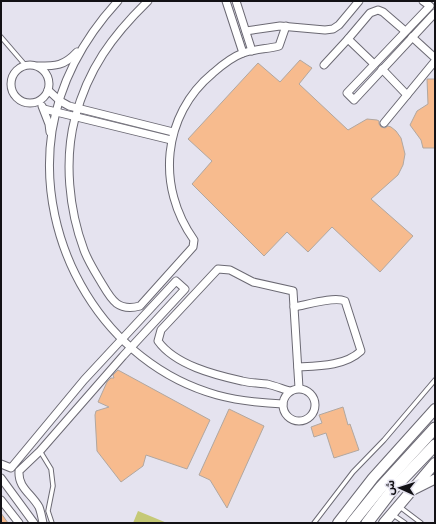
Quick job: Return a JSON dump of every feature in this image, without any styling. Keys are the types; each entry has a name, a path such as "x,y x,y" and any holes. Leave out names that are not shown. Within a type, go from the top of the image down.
{"main road":[{"path":"338,523 373,478 435,409"},
{"path":"352,523 381,487 435,428"},
{"path":"367,523 394,490 435,445"},
{"path":"384,523 435,463"}],"street":[{"path":"50,150 52,131 67,78 93,30 118,1"},
{"path":"148,1 126,22 102,53 88,80 75,117 69,162 71,194 76,221 84,250 98,278 112,300 121,307 130,309 140,306 193,247 194,240 186,230 175,204 169,161 171,140 186,102 204,80 225,63 243,53 252,50 270,49 279,46 286,26"},
{"path":"226,1 243,53"},
{"path":"236,1 252,50"},
{"path":"246,31 280,26 325,30 333,29 339,25 359,1"},
{"path":"423,1 432,3"},
{"path":"432,3 347,93 354,100 435,13"},
{"path":"324,65 370,13 378,10 383,12 405,31"},
{"path":"412,37 435,58"},
{"path":"348,39 374,64"},
{"path":"38,66 46,74 49,80 48,90 44,97 38,101 32,103 20,100 13,89 12,83 13,77 18,70 26,66 62,64 70,59 84,45"},
{"path":"384,122 435,62"},
{"path":"382,70 407,94"},
{"path":"48,90 60,101 69,106 174,132"},
{"path":"38,101 44,109 49,124 52,204 61,241 76,276 95,308 106,323 132,348 165,372 201,389 216,395 257,403 283,404"},
{"path":"44,109 171,140"},
{"path":"290,391 266,384 244,381 188,364 165,350 158,341 161,330 218,269 230,270 253,282 293,291 299,388"},
{"path":"1,464 11,468 84,380 176,281 185,289 123,356 42,449 19,471 19,479 39,507 43,523"},
{"path":"294,307 333,300 345,301 361,351 356,356 342,362 320,366 298,367"},
{"path":"299,388 306,390 314,397 315,408 310,417 300,421 286,415 283,404 284,399 290,391 299,388"},
{"path":"36,439 42,449"},
{"path":"1,478 34,523"},
{"path":"410,491 432,479 435,479"},
{"path":"1,500 18,523"}],"lane":[{"path":"1,37 26,66"},
{"path":"314,523 353,472 389,434 435,380"},
{"path":"42,449 51,469 54,486 48,511 52,523"},
{"path":"398,505 421,523"},
{"path":"391,514 405,523"}],"green space":[{"path":"138,511 167,523 133,523"}],"building":[{"path":"300,60 312,68 299,84 348,130 367,119 377,120 379,121 381,127 391,127 401,138 405,154 403,165 398,175 371,199 413,236 380,272 332,227 308,252 287,232 264,256 192,184 212,161 188,139 258,63 280,82"},
{"path":"427,79 435,79 435,148 423,148 421,140 410,125 417,111 428,104"},
{"path":"118,370 210,420 187,469 146,455 143,466 121,482 97,451 96,411 109,407 98,402 107,382 111,378 114,378 113,375"},
{"path":"343,407 348,425 350,424 359,450 334,458 326,433 314,437 311,427 322,423 319,415"},
{"path":"229,409 264,426 227,508 210,480 199,475"},
{"path":"1,513 8,523 1,523"}]}
